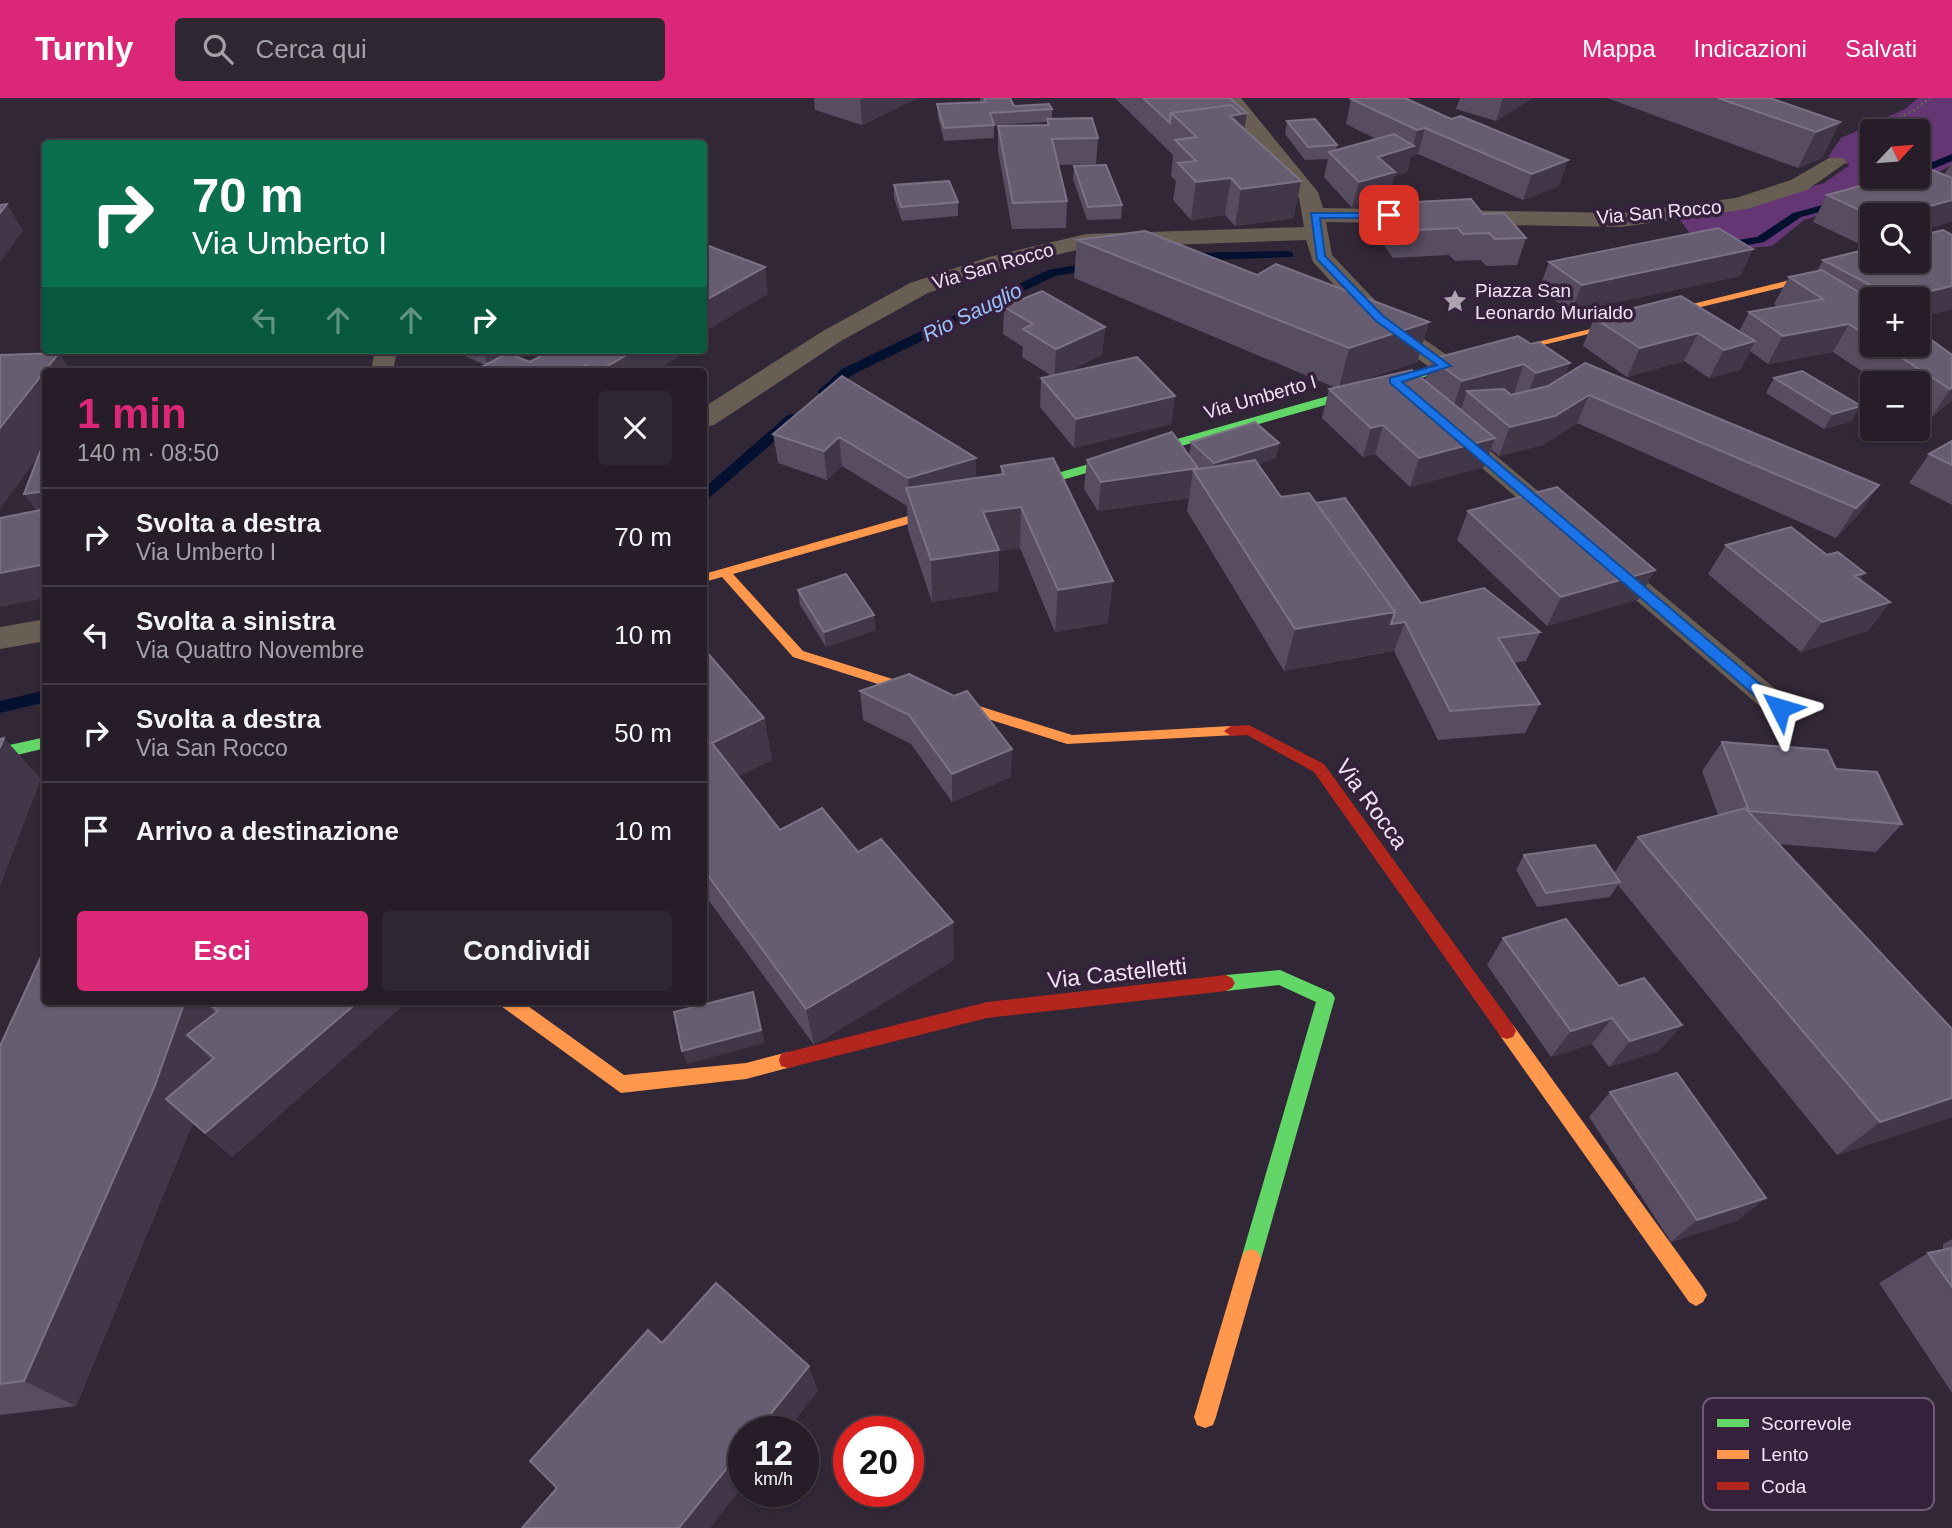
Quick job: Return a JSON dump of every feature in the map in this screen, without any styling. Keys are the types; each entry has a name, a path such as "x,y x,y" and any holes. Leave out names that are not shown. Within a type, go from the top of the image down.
{"street":[{"path":"1231,98 1310,197 1321,257 1380,319 1445,366"},
{"name":"Via San Rocco","path":"707,417 832,336 919,288 997,262 1086,240 1316,224 1621,220 1739,204 1799,185 1836,162"},
{"name":"Via Umberto I","path":"707,577 1445,366 1794,282 1860,262"},
{"path":"1794,282 1816,296"},
{"name":"Via Rocca","path":"725,573 798,654 1072,740 1249,730 1319,768 1696,1295"},
{"path":"0,638 42,631"},
{"path":"0,753 42,743"},
{"name":"Via Castelletti","path":"512,1005 621,1084 746,1071 987,1010 1280,977 1326,998 1205,1417"}],"lane":[{"path":"1394,381 1415,398"},
{"path":"1436,416 1780,708"}],"path":[{"path":"1836,162 1854,142 1881,125 1913,111 1930,98"}],"shaded area":[{"path":"1918,98 1952,98 1952,165 1930,176 1930,119 1883,119 1905,109"},
{"path":"1860,129 1860,189 1903,189 1804,220 1772,246 1705,252 1602,273 1580,255 1694,239 1679,219 1733,210 1824,183 1850,165 1828,157 1841,138"}],"building":[{"path":"984,98 1010,98 1014,106 1049,104 1052,109 990,113 994,125 944,128 937,104 986,102"},
{"path":"1143,98 1230,98 1247,113 1241,114 1231,105 1171,113 1170,123"},
{"path":"1405,98 1451,119 1461,116 1568,160 1532,174 1425,128 1417,130 1351,99"},
{"path":"1718,98 1770,98 1840,122 1816,132"},
{"path":"1231,105 1241,114 1230,116 1301,181 1241,189 1231,178 1196,182 1178,163 1196,161 1175,140 1197,137 1171,113"},
{"path":"1092,118 1098,138 1052,139 1067,201 1013,203 998,126 1049,125 1047,119"},
{"path":"1315,119 1337,145 1308,147 1287,121"},
{"path":"1394,134 1414,146 1378,157 1395,172 1359,182 1329,152"},
{"path":"1106,165 1122,205 1088,207 1074,166"},
{"path":"1930,169 1952,178 1952,200 1930,206 1930,203 1860,203 1860,210 1827,195 1860,186 1860,189 1930,189"},
{"path":"949,181 958,202 901,207 894,185"},
{"path":"1471,199 1483,214 1504,213 1526,238 1495,239 1489,233 1463,234 1458,228 1400,231 1380,204"},
{"path":"1718,228 1753,249 1582,285 1549,262"},
{"path":"1943,230 1952,235 1952,286 1930,291 1930,287 1915,285 1874,287 1823,260 1860,251 1860,273 1930,273 1930,233"},
{"path":"1145,231 1257,275 1276,264 1429,322 1349,348 1077,240"},
{"path":"707,245 765,267 707,299"},
{"path":"1822,270 1860,293 1860,331 1849,324 1783,336 1749,312 1823,299 1789,277"},
{"path":"1042,291 1105,327 1056,349 1023,329 1033,324 1004,307"},
{"path":"1681,296 1755,341 1724,350 1698,333 1640,348 1594,318"},
{"path":"1518,336 1531,344 1539,342 1570,363 1536,373 1524,364 1462,381 1432,359"},
{"path":"1930,339 1952,355 1952,388 1930,376 1930,371 1922,371 1901,357 1930,357"},
{"path":"58,354 47,368 42,368 42,375 0,428 0,355"},
{"path":"506,354 530,362 545,354 628,354 604,368 585,365 580,368 480,368"},
{"path":"1137,357 1175,396 1076,419 1041,378"},
{"path":"1585,363 1879,485 1856,508 1589,395 1555,416 1510,427 1467,391 1504,389 1511,395 1548,386"},
{"path":"1412,370 1495,438 1419,458 1383,425 1371,428 1329,389"},
{"path":"1802,371 1860,406 1833,414 1774,378"},
{"path":"842,376 976,458 908,478 839,437 824,451 773,434"},
{"path":"1255,422 1279,443 1214,463 1191,442"},
{"path":"1172,432 1198,468 1101,482 1087,460"},
{"path":"1952,441 1952,465 1929,454"},
{"path":"40,452 42,492 24,494"},
{"path":"1053,458 1113,581 1058,590 1021,507 983,512 999,550 931,560 906,488 1004,474 1001,466"},
{"path":"1255,460 1281,497 1309,493 1395,612 1295,629 1193,470"},
{"path":"1557,487 1655,570 1561,597 1468,511"},
{"path":"1345,498 1421,603 1484,588 1540,632 1498,638 1540,704 1450,711 1405,622 1391,624 1395,612 1316,503"},
{"path":"42,510 42,565 0,573 0,518"},
{"path":"1791,527 1827,555 1838,552 1865,573 1855,576 1890,602 1822,622 1726,545"},
{"path":"846,574 874,615 824,632 798,590"},
{"path":"707,652 764,718 712,743 780,830 822,808 858,852 881,839 953,922 806,1009 707,874"},
{"path":"909,674 954,696 967,691 1012,749 952,774 909,715 860,691"},
{"path":"1722,742 1827,750 1836,769 1877,772 1902,824 1749,811"},
{"path":"1745,808 1952,1029 1952,1098 1880,1122 1638,837"},
{"path":"1595,845 1620,882 1546,893 1524,855"},
{"path":"1566,919 1619,986 1644,978 1682,1025 1630,1041 1612,1018 1571,1031 1503,938"},
{"path":"42,955 42,1005 184,1005 154,1088 24,1381 0,1384 0,1046"},
{"path":"753,992 761,1030 682,1051 674,1012"},
{"path":"211,1005 354,1005 205,1133 166,1099 214,1058 187,1035 218,1011"},
{"path":"1677,1073 1766,1198 1697,1220 1610,1092"},
{"path":"1952,1248 1952,1287 1928,1253"},
{"path":"716,1283 809,1366 769,1416 728,1416 728,1467 679,1528 522,1528 557,1488 530,1461 648,1330 662,1343"}],"waterway":[{"path":"1930,167 1952,157"},
{"path":"1717,247 1760,240 1797,215 1845,202"},
{"name":"Rio Sauglio","path":"1185,257 1289,255"},
{"name":"Rio Sauglio","path":"824,392 847,372 1052,273 1099,265"},
{"name":"Rio Sauglio","path":"707,492 793,418"},
{"name":"Rio Sauglio","path":"0,707 42,697"}],"traffic: fast":[{"path":"1012,490 1501,352"},
{"path":"0,753 42,743"},
{"path":"1226,983 1280,977 1326,998 1251,1259"}],"traffic: slow":[{"path":"1501,352 1793,282 1860,262"},
{"path":"707,577 957,506"},
{"path":"725,573 798,654 1072,740 1231,731"},
{"path":"512,1005 621,1084 746,1071 788,1060"},
{"path":"1507,1031 1696,1295"},
{"path":"1205,1417 1251,1259"}],"traffic: jam":[{"path":"1231,731 1249,730 1319,768 1507,1031"},
{"path":"788,1060 987,1010 1226,983"}],"place":[{"name":"Piazza San Leonardo Murialdo","path":"1455,301"}],"route":[{"path":"1389,215 1315,215 1321,257 1380,319 1445,366 1394,381 1780,708"}]}
